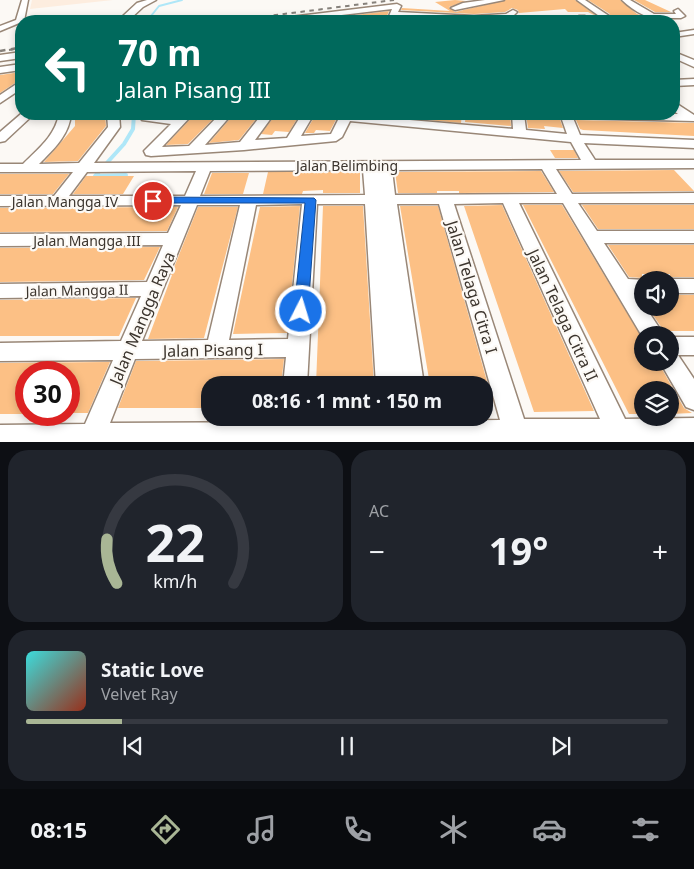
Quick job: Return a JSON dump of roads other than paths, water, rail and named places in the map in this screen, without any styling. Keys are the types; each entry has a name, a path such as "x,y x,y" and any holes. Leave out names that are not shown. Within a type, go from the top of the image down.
{"street":[{"path":"21,15 25,0"},
{"path":"129,15 140,5 153,0"},
{"path":"454,8 501,0"},
{"path":"580,0 603,15"},
{"path":"626,0 650,15"},
{"path":"329,15 393,5 394,15"},
{"path":"366,15 370,8"},
{"path":"678,11 680,16"},
{"path":"509,15 513,12"},
{"path":"0,29 15,23"},
{"path":"0,58 15,56"},
{"path":"680,59 694,66"},
{"path":"680,67 694,66"},
{"path":"0,70 15,68"},
{"path":"680,83 694,82"},
{"path":"0,84 15,83"},
{"path":"0,100 15,87"},
{"path":"680,110 690,118 680,118"},
{"path":"0,138 21,120"},
{"path":"26,168 60,133 64,120"},
{"path":"58,201 114,127 114,120"},
{"path":"181,120 151,152 244,146 336,137 344,120"},
{"path":"193,150 220,120"},
{"path":"244,146 264,120"},
{"path":"291,142 304,120"},
{"path":"431,120 468,129 520,134 694,144"},
{"path":"468,120 468,129"},
{"path":"519,120 520,134"},
{"path":"568,120 590,164"},
{"path":"546,164 647,326"},
{"name":"Jalan Belimbing","path":"0,168 694,164"},
{"path":"377,165 381,200 410,376"},
{"path":"191,200 205,166"},
{"name":"Jalan Mangga IV","path":"0,201 694,198"},
{"name":"Jalan Telaga Citra I","path":"445,199 517,436"},
{"name":"Jalan Telaga Citra II","path":"509,199 618,430"},
{"name":"Jalan Mangga Raya","path":"92,436 191,200"},
{"path":"216,350 250,200"},
{"path":"296,376 310,200"},
{"path":"381,200 388,376"},
{"path":"592,237 694,238"},
{"name":"Jalan Mangga III","path":"0,240 175,239"},
{"path":"623,286 634,286"},
{"path":"679,286 694,286"},
{"name":"Jalan Mangga II","path":"0,291 154,289"},
{"path":"679,346 694,346"},
{"name":"Jalan Pisang I","path":"0,352 298,348"},
{"path":"676,371 694,399"},
{"path":"0,437 92,436 292,426 391,431 418,430 517,436 618,430 694,430"}],"waterway":[{"path":"152,15 159,6 182,0"},
{"path":"126,175 95,176 124,144 133,129 134,120"}],"railway":[{"path":"276,15 394,0"},
{"path":"0,51 15,48"},
{"path":"9,50 15,49"}]}
